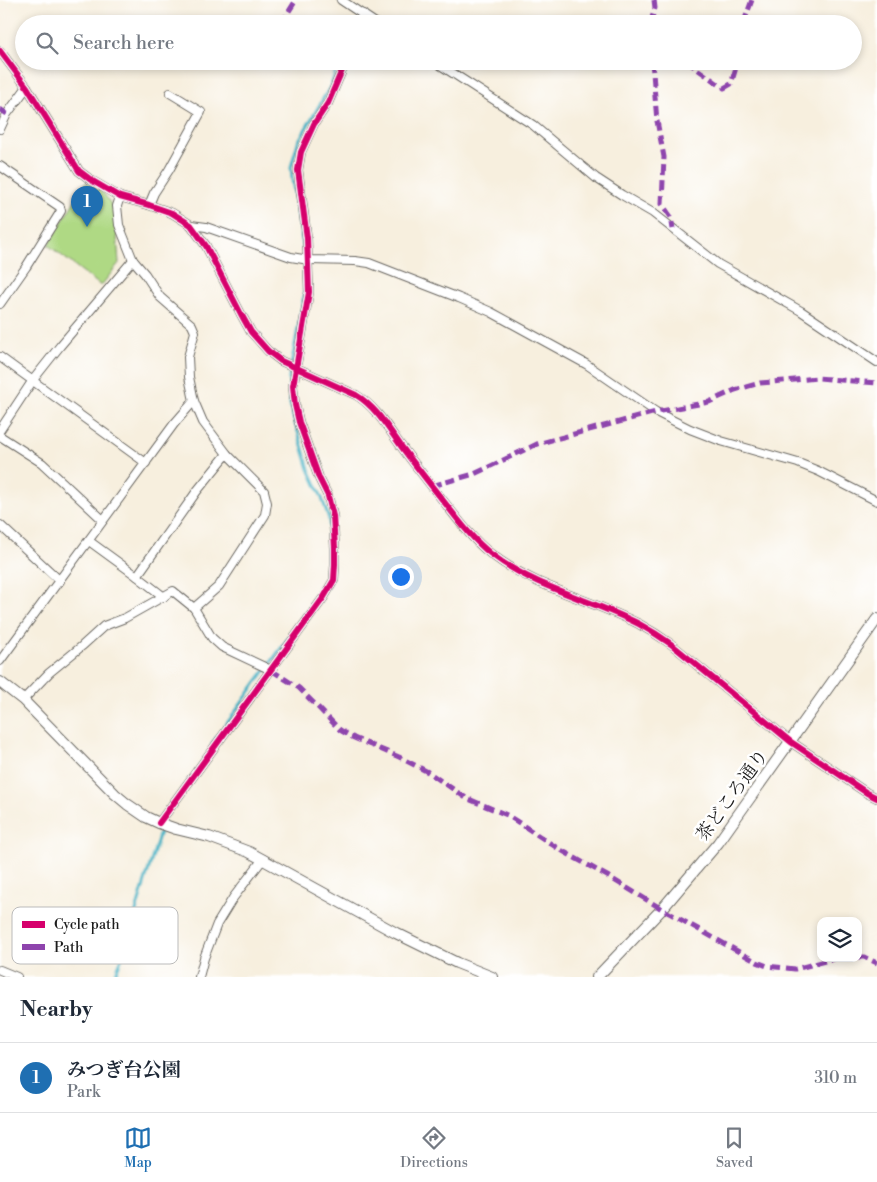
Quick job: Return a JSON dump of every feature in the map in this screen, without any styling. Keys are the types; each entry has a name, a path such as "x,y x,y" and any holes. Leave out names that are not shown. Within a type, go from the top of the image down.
{"street":[{"path":"341,0 363,14"},
{"path":"0,51 26,87 79,171 120,197 172,213 191,225 206,246 251,332 268,351 296,369 337,386 364,400 389,429 478,544 527,577 638,624 656,634 671,644 791,742 877,798"},
{"path":"159,823 324,597 334,580 333,516 328,496 319,478 299,422 294,386 309,292 308,238 298,170 301,152 314,124 328,103 343,70"},
{"path":"448,70 533,125 596,178 653,213 718,264 801,311 877,362"},
{"path":"0,129 7,114 26,87"},
{"path":"149,205 201,112 170,93"},
{"path":"0,166 60,207 61,212 0,304"},
{"path":"120,197 117,206 119,225 133,260 160,297 192,325 195,332 188,357 194,400 203,422 227,454 264,491 267,502 264,515 219,586 194,608"},
{"path":"191,225 206,227 291,257 309,260 369,263 459,298 491,312 586,364 656,412 690,429 721,441 798,463 877,501"},
{"path":"0,430 60,346 133,260"},
{"path":"0,357 146,463"},
{"path":"0,661 174,424 194,400"},
{"path":"0,436 42,464 103,520"},
{"path":"137,576 197,491 227,454"},
{"path":"0,525 60,580"},
{"path":"88,540 164,597"},
{"path":"23,700 49,673 104,626 125,618 173,591 194,608 212,638 222,647 271,670"},
{"name":"茶どころ通り","path":"597,977 662,910 713,850 877,619"},
{"path":"0,682 23,700 115,794 146,817 176,829 216,839 263,859 396,933 457,963 492,977"},
{"path":"199,977 204,958 218,924 234,898 263,859"},
{"path":"0,970 17,977"}],"green space":[{"path":"86,182 100,188 115,210 119,263 101,286 48,245"}],"waterway":[{"path":"304,252 291,167 298,142 331,85 336,70"},
{"path":"212,744 331,577 329,519 309,469 290,404 289,377 304,295 305,276"},
{"path":"137,907 162,825"},
{"path":"114,977 119,964"}],"marked path":[{"path":"287,15 296,0"},
{"path":"653,15 655,8 654,0"},
{"path":"746,15 752,0"},
{"path":"653,70 657,121 664,157 662,204 671,217 673,229"},
{"path":"699,70 724,88 731,84 735,70"},
{"path":"0,109 7,114"},
{"path":"432,486 474,474 537,444 656,412 709,402 735,390 760,383 818,378 877,383"},
{"path":"271,670 299,688 340,730 428,772 466,798 507,815 559,849 757,962 767,966 795,969 822,962"},
{"path":"862,957 877,963"}],"cycle path":[{"path":"0,51 27,87 79,171 120,197 172,213 191,225 206,246 251,332 268,351 281,361 356,395 369,405 461,523 484,549 526,576 620,615 639,624 671,644 791,742 877,798"},
{"path":"159,823 324,597 334,580 333,516 328,496 319,478 299,422 293,386 309,292 307,238 298,170 301,152 314,124 328,103 342,70"}],"place":[{"name":"みつぎ台公園","path":"87,227"}]}
